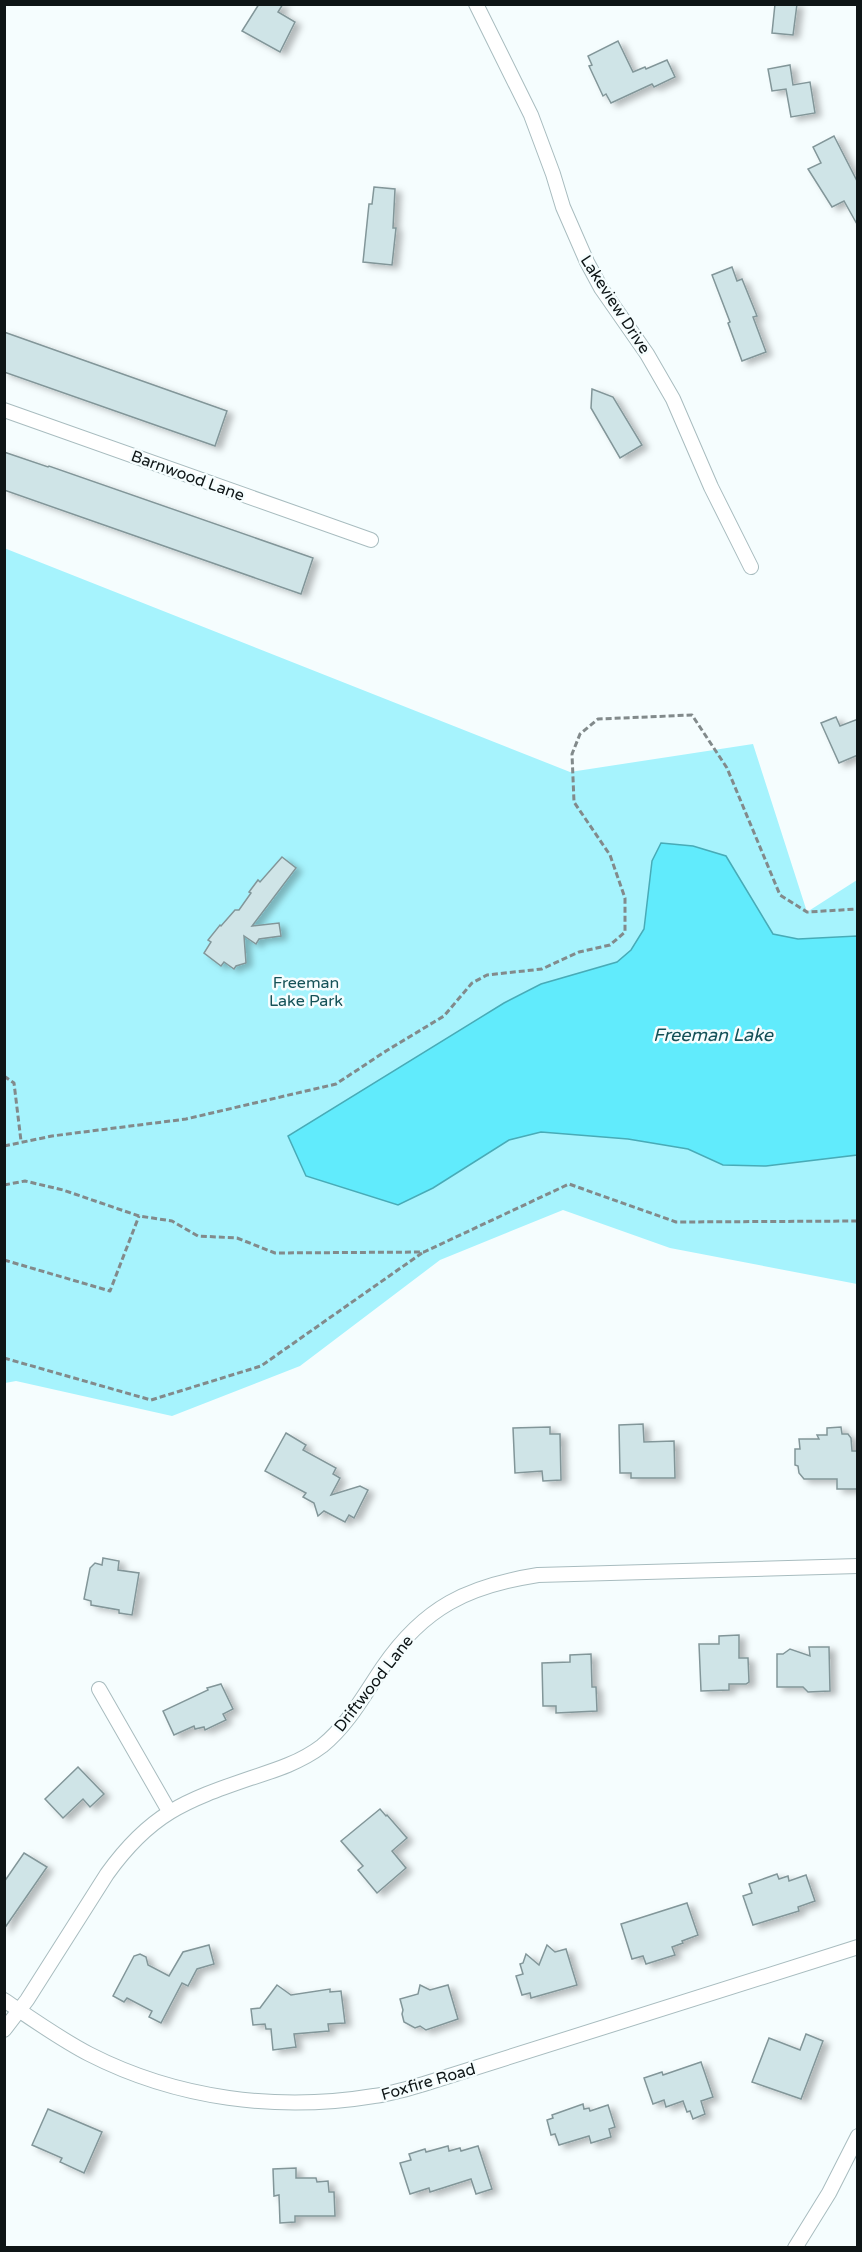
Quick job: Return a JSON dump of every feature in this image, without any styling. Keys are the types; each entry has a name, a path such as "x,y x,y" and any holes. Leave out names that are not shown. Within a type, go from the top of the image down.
{"street":[{"name":"Lakeview Drive","path":"476,4 531,115 563,207 586,262 665,384 711,487 752,567"},
{"name":"Barnwood Lane","path":"4,410 371,540"},
{"name":"Driftwood Lane","path":"4,2031 20,2011 120,1856 146,1828 170,1811 201,1796 295,1762 321,1746 347,1721 384,1665 415,1630 445,1604 481,1587 516,1579 574,1573 858,1566"},
{"path":"99,1689 170,1811"},
{"name":"Foxfire Road","path":"4,2000 90,2055 181,2089 254,2102 324,2102 375,2096 427,2083 858,1947"},
{"path":"795,2247 829,2193 858,2136"}],"path":[{"path":"4,1146 186,1119 336,1084 444,1016 472,983 487,975 542,969 579,952 610,945 625,932 625,898 610,855 574,802 572,779 572,754 580,734 598,720 692,715 727,768 780,895 807,912 858,909"},
{"path":"4,1076 14,1083 22,1142"},
{"path":"4,1185 25,1181 63,1190 139,1216 172,1221 198,1236 237,1238 275,1253 424,1252"},
{"path":"4,1358 151,1400 261,1366 424,1252 569,1184 676,1222 858,1221"},
{"path":"4,1260 110,1291 139,1216"}],"green space":[{"name":"Freeman Lake Park","path":"4,548 570,772 753,744 807,912 857,880 857,1284 670,1248 563,1210 440,1260 300,1366 172,1416 16,1381 5,1383"}],"water":[{"name":"Freeman Lake","path":"661,843 693,846 726,856 773,934 798,939 857,936 857,1155 766,1166 723,1165 688,1149 628,1139 541,1132 509,1140 433,1188 398,1205 306,1176 288,1136 504,1003 541,984 617,962 631,950 644,929 652,861"}],"building":[{"path":"259,4 283,4 278,12 295,22 280,52 242,31"},
{"path":"775,4 797,4 793,35 772,33"},
{"path":"618,41 633,72 667,60 675,77 654,87 652,84 611,103 606,94 603,96 589,66 592,65 588,56"},
{"path":"790,65 793,85 810,82 815,113 791,117 786,89 772,91 768,69"},
{"path":"834,136 858,183 858,226 844,201 832,207 808,169 821,163 813,147"},
{"path":"374,187 395,189 393,228 396,228 392,265 363,262 369,204 372,204"},
{"path":"732,267 737,281 742,279 757,316 753,317 766,352 742,361 712,275"},
{"path":"4,332 227,411 215,446 4,372"},
{"path":"592,389 613,397 642,445 620,458 591,408"},
{"path":"4,452 313,558 301,594 4,490"},
{"path":"836,717 840,726 858,719 858,755 839,763 821,723"},
{"path":"282,857 296,868 252,926 279,923 281,936 259,939 256,944 244,936 246,963 234,969 224,962 221,966 204,953 211,942 208,940 235,910 239,910 258,880 260,882"},
{"path":"643,1424 644,1442 674,1441 675,1478 631,1478 631,1473 620,1473 619,1425"},
{"path":"550,1427 550,1434 560,1434 561,1480 543,1481 542,1471 515,1473 513,1428"},
{"path":"841,1427 842,1434 848,1434 851,1438 852,1451 858,1451 858,1489 837,1489 837,1479 804,1479 799,1473 798,1466 795,1465 795,1449 800,1449 799,1439 819,1439 817,1435 827,1435 827,1428"},
{"path":"286,1433 306,1445 303,1450 336,1468 333,1474 340,1478 331,1495 360,1486 368,1490 354,1518 349,1515 345,1522 324,1511 318,1516 314,1503 303,1497 306,1493 265,1471"},
{"path":"103,1558 119,1561 118,1570 139,1573 132,1615 91,1605 91,1601 84,1599 90,1568 95,1563 102,1565"},
{"path":"739,1635 739,1658 748,1658 749,1682 729,1684 729,1690 701,1691 699,1644 719,1644 719,1636"},
{"path":"809,1647 829,1647 830,1691 808,1692 803,1687 777,1687 777,1654 783,1654 790,1649 810,1656"},
{"path":"591,1654 592,1687 596,1687 597,1711 556,1713 556,1706 543,1706 542,1663 570,1662 570,1655"},
{"path":"221,1684 233,1709 223,1714 226,1720 205,1730 204,1727 195,1729 194,1726 174,1735 163,1711 208,1690 207,1688"},
{"path":"78,1767 104,1794 90,1807 83,1799 63,1818 45,1799"},
{"path":"380,1809 407,1838 392,1851 406,1868 377,1893 358,1870 363,1866 341,1841"},
{"path":"24,1853 47,1867 4,1929 4,1882"},
{"path":"777,1874 779,1879 788,1876 789,1881 806,1875 815,1901 798,1907 799,1911 753,1925 743,1896 752,1893 749,1884"},
{"path":"687,1903 698,1935 672,1947 675,1955 646,1964 643,1956 632,1959 621,1924"},
{"path":"209,1945 214,1964 197,1969 188,1986 182,1983 161,2023 149,2017 152,2011 127,1998 124,2002 113,1996 134,1956 140,1954 146,1957 148,1965 169,1976 183,1952"},
{"path":"547,1945 555,1952 566,1949 577,1985 531,1998 530,1993 522,1995 516,1976 523,1974 520,1964 523,1963 526,1954 539,1965"},
{"path":"277,1985 291,1995 330,1989 330,1992 341,1991 345,2023 328,2024 329,2031 294,2034 296,2047 273,2050 271,2029 266,2029 265,2024 253,2025 251,2009 260,2008"},
{"path":"420,1985 430,1990 448,1985 458,2019 426,2030 420,2026 415,2028 404,2022 400,1999 418,1994"},
{"path":"806,2034 823,2041 801,2099 752,2082 769,2038 800,2050"},
{"path":"701,2062 713,2097 701,2101 705,2114 693,2119 690,2111 687,2112 683,2101 666,2107 664,2100 653,2104 644,2078 662,2072 663,2075"},
{"path":"583,2104 584,2109 589,2108 590,2111 608,2105 615,2127 609,2129 611,2137 591,2143 589,2136 559,2145 555,2134 551,2135 547,2120 553,2118 552,2115"},
{"path":"48,2109 102,2132 84,2173 60,2162 62,2158 32,2145"},
{"path":"448,2146 449,2151 460,2148 461,2151 478,2146 492,2189 476,2194 471,2179 430,2192 429,2188 410,2194 400,2163 411,2160 409,2154"},
{"path":"296,2168 296,2178 316,2178 317,2182 328,2181 329,2192 334,2192 335,2216 295,2216 295,2222 280,2223 279,2195 274,2196 273,2169"}]}
